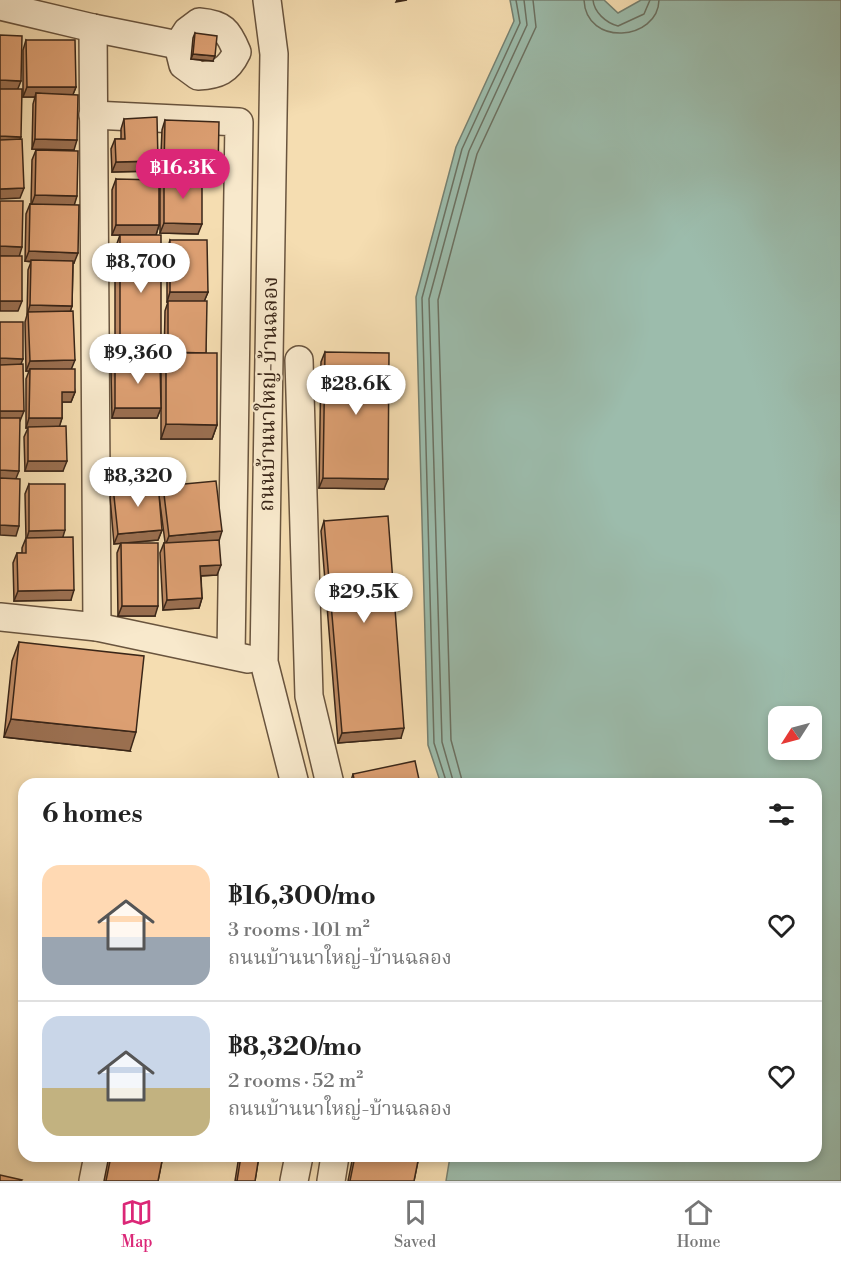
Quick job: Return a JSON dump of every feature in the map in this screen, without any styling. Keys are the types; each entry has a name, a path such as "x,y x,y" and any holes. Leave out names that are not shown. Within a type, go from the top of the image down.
{"street":[{"name":"ถนนบ้านนาใหญ่-บ้านฉลอง","path":"267,0 274,54 264,662 293,778"},
{"path":"0,6 178,45"},
{"path":"199,22 216,24 231,36 237,52 230,66 218,75 198,76 183,65 178,45 187,31 199,22"},
{"path":"93,28 97,627"},
{"path":"237,52 274,54"},
{"path":"93,116 239,122 231,656"},
{"path":"299,360 309,696 329,778"},
{"path":"0,617 97,627 264,662"},
{"path":"93,1181 97,1162"},
{"path":"294,1181 298,1162"},
{"path":"331,1181 334,1162"}],"water":[{"path":"510,0 604,0 618,13 641,0 841,0 841,1181 446,1181 449,1162 822,1162 822,778 439,778 428,745 416,297 456,147 514,21"}],"building":[{"path":"195,33 217,36 215,56 193,54"},
{"path":"0,35 22,36 21,81 0,80"},
{"path":"26,40 75,40 76,87 27,87"},
{"path":"0,89 22,89 21,137 0,136"},
{"path":"36,93 78,95 77,140 35,139"},
{"path":"157,117 158,161 116,162 115,139 125,139 124,119"},
{"path":"165,120 219,122 218,169 164,167"},
{"path":"22,139 24,188 0,189 0,140"},
{"path":"36,150 78,151 77,196 35,195"},
{"path":"164,177 202,177 202,224 164,223"},
{"path":"116,179 159,180 159,225 116,225"},
{"path":"0,201 23,201 22,247 0,246"},
{"path":"30,204 79,205 78,253 29,251"},
{"path":"120,235 161,235 161,353 120,352"},
{"path":"170,240 207,240 208,292 170,292"},
{"path":"0,256 22,256 22,301 0,301"},
{"path":"31,260 73,261 72,306 30,305"},
{"path":"168,301 207,301 206,353 168,352"},
{"path":"73,311 75,360 30,361 28,312"},
{"path":"0,322 23,322 23,359 0,358"},
{"path":"325,352 389,353 388,479 323,478"},
{"path":"166,353 217,353 217,425 166,424"},
{"path":"115,362 160,362 161,408 115,408"},
{"path":"23,364 24,411 0,411 0,365"},
{"path":"30,369 75,369 75,392 62,392 62,418 29,418"},
{"path":"0,418 20,418 19,471 0,470"},
{"path":"66,426 67,461 28,461 28,427"},
{"path":"0,478 20,479 19,526 0,525"},
{"path":"216,481 222,531 169,536 163,486"},
{"path":"158,483 162,530 118,534 113,487"},
{"path":"29,484 65,484 65,530 29,531"},
{"path":"388,516 404,728 342,733 324,521"},
{"path":"73,537 74,590 18,591 17,553 26,553 26,538"},
{"path":"219,540 221,565 200,566 202,598 167,600 164,543"},
{"path":"121,543 158,543 158,606 122,606"},
{"path":"19,642 144,656 136,732 11,719"},
{"path":"415,761 419,778 354,778 353,774"},
{"path":"110,1162 162,1162 158,1181 106,1181"},
{"path":"240,1162 258,1162 255,1181 237,1181"},
{"path":"354,1162 418,1162 414,1181 350,1181"},
{"path":"0,1175 22,1180 0,1181"}]}
